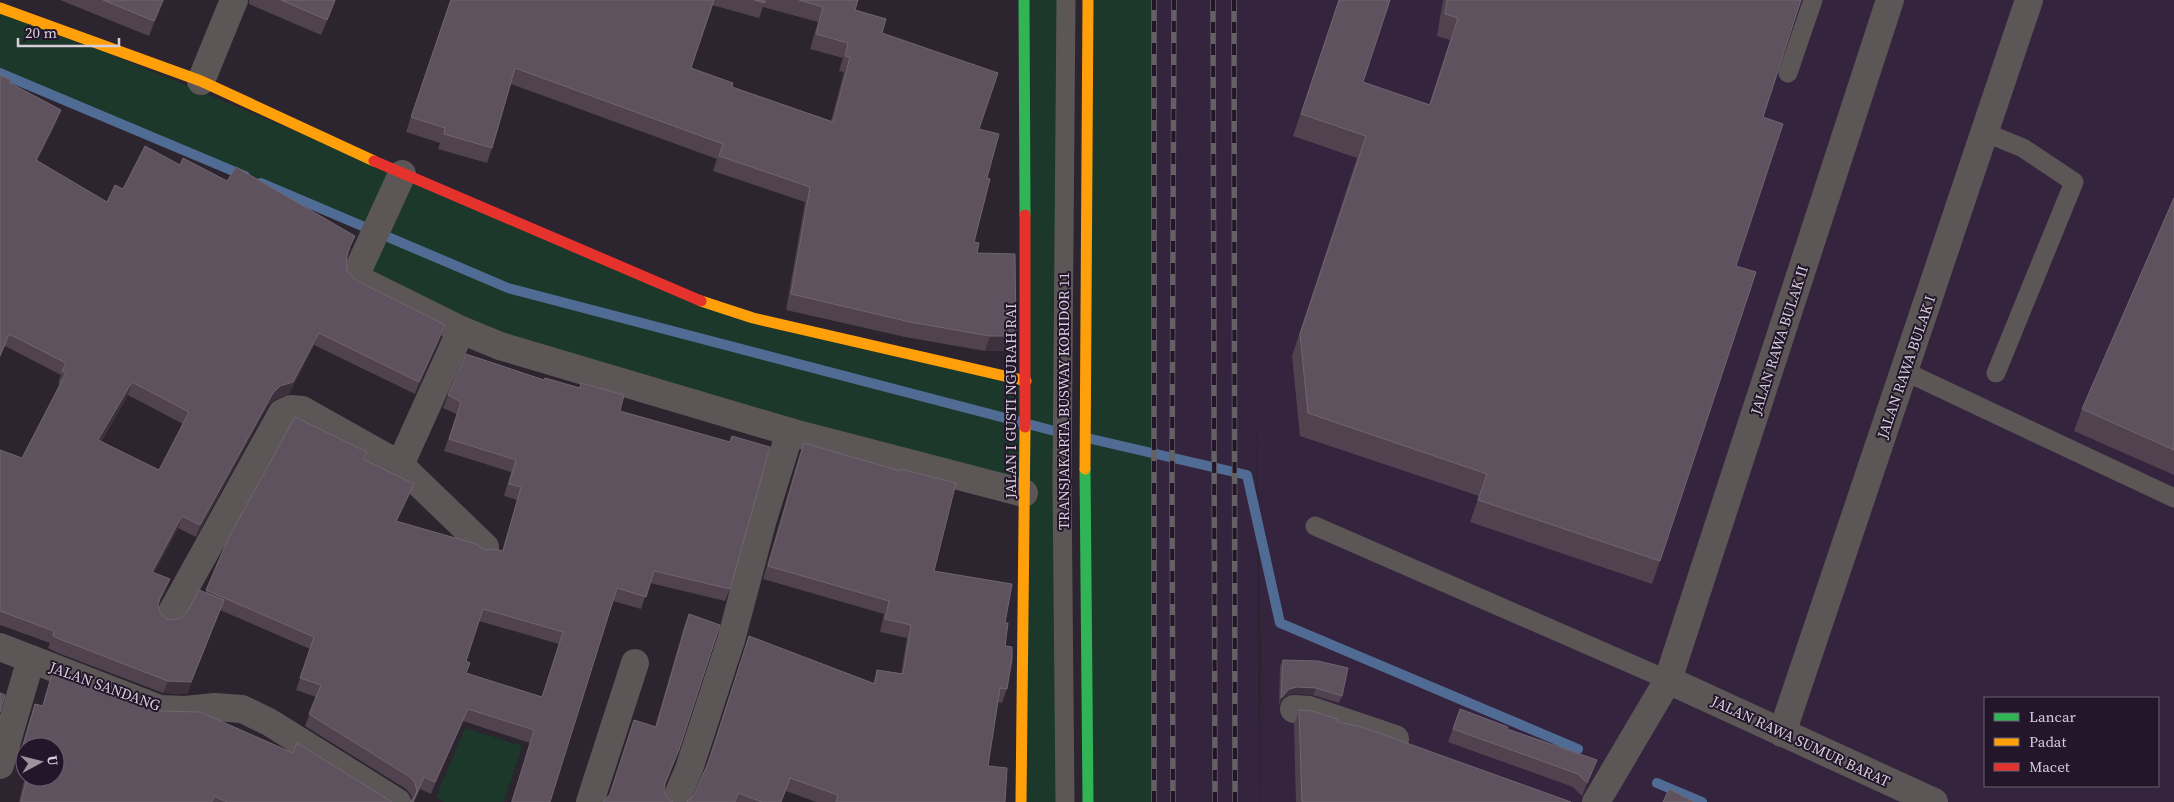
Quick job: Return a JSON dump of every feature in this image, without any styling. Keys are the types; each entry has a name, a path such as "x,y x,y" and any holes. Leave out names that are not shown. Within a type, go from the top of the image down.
{"main road":[{"name":"JALAN I GUSTI NGURAH RAI","path":"1021,802 1026,382 1024,0"},
{"path":"1088,0 1087,410 1085,486 1088,802"},
{"path":"0,8 202,81 401,178 712,305 753,318 1026,382"}],"street":[{"path":"202,81 234,0"},
{"name":"JALAN RAWA BULAK I","path":"1782,734 2029,0"},
{"name":"JALAN RAWA BULAK II","path":"1596,802 1668,680 1886,1"},
{"path":"401,178 358,270 357,278 362,281 461,330 500,346 790,432 1024,493"},
{"path":"400,465 461,330"},
{"path":"169,617 282,412 291,409 302,410 400,465 485,547"},
{"path":"675,802 689,769 731,640 763,519 790,432"},
{"name":"JALAN SANDANG","path":"0,647 160,708 185,710 215,707 242,709 270,722 397,802"},
{"path":"0,765 31,659"},
{"path":"590,802 635,663"},
{"name":"JALAN RAWA SUMUR BARAT","path":"1668,680 1782,734 1934,802"},
{"path":"1294,710 1309,710 1422,749"}],"lane":[{"name":"TRANSJAKARTA BUSWAY KORIDOR 11","path":"1064,802 1062,483 1066,0"},
{"path":"1788,73 1813,0"},
{"path":"1984,132 2023,148 2074,182 1996,373"},
{"path":"1904,371 2174,498"},
{"path":"1315,526 1668,680"}],"shaded area":[{"path":"1154,0 2174,0 2174,802 1260,802 1261,647 1256,405 1259,802 1154,802"}],"green space":[{"path":"1024,0 1066,0 1066,802 1022,802 1024,493 461,330 358,270 376,231 0,73 0,8 722,309 1025,381"},
{"path":"1088,0 1152,0 1154,802 1088,802"},
{"path":"465,728 522,746 504,802 444,802 436,797"}],"building":[{"path":"103,0 163,0 154,21"},
{"path":"281,0 335,0 327,20"},
{"path":"451,0 714,0 691,68 733,83 732,87 833,122 850,57 845,56 848,43 816,34 823,7 799,0 858,0 855,10 886,19 882,33 998,73 979,129 999,134 987,178 990,179 974,242 979,243 977,253 1015,254 1016,336 990,336 910,322 791,294 810,187 719,156 723,144 515,68 492,148 444,134 445,128 411,117"},
{"path":"754,0 765,0 765,3"},
{"path":"1339,0 1390,0 1363,82 1430,105 1458,18 1445,14 1447,0 1801,0 1763,117 1783,124 1736,266 1756,272 1660,561 1478,500 1487,474 1308,413 1300,334 1366,136 1301,114"},
{"path":"0,75 11,80 10,83 61,110 36,160 107,202 115,185 123,189 145,146 180,165 183,158 227,181 236,167 355,236 348,251 346,263 347,271 357,281 445,325 419,382 319,333 293,382 280,386 273,393 200,525 182,516 152,572 170,579 160,598 158,605 160,612 166,619 174,620 181,618 187,612 199,590 224,600 191,682 168,681 62,640 53,636 54,631 0,611 0,450 22,458 66,373 62,371 66,363 9,334 0,356","holes":["132,382 189,412 159,470 98,440"]},
{"path":"2174,198 2174,450 2082,409"},
{"path":"466,354 544,380 545,378 580,388 581,383 624,395 620,411 730,442 732,436 770,447 730,589 654,571 646,597 617,588 550,802 512,802 534,730 468,709 435,782 424,777 413,802 410,802 417,791 415,783 410,777 309,714 321,685 300,678 314,637 206,590 228,539 295,417 367,452 363,459 414,484 396,521 476,544 485,550 495,549 503,551 521,487 509,484 516,460 449,439 461,402 448,395","holes":["483,609 563,632 542,697 466,673 470,663 466,661"]},
{"path":"804,443 900,471 900,469 956,483 934,571 1012,584 1005,623 1008,623 1005,646 1012,647 1012,659 1007,689 1000,688 988,766 1007,768 1005,802 836,802 838,795 790,778 781,802 762,802 738,793 735,802 687,802 694,795 709,761 749,636 875,684 877,670 903,674 911,625 885,619 889,601 768,566"},
{"path":"689,614 720,625 679,750 665,783 664,791 667,798 673,802 603,802 610,794 634,720 656,727"},
{"path":"1283,660 1318,661 1348,668 1342,696 1316,688 1297,687 1289,689 1281,698"},
{"path":"53,670 159,711 200,712 293,753 297,743 392,802 227,802 214,796 212,802 21,802 25,787 65,787 65,737 25,737 35,704 43,706"},
{"path":"0,693 5,695 0,712"},
{"path":"1460,709 1508,727 1507,729 1597,760 1587,783 1578,774 1453,729"},
{"path":"1299,710 1312,711 1337,719 1337,722 1362,727 1571,802 1302,802"},
{"path":"1669,789 1694,802 1663,802"}],"waterway":[{"path":"0,73 245,176"},
{"path":"261,183 508,288 1066,434"},
{"path":"1087,438 1247,475 1280,623 1578,749"},
{"path":"1657,783 1702,802"}],"railway":[{"path":"1154,0 1154,802"},
{"path":"1173,802 1174,0"},
{"path":"1213,0 1215,802"},
{"path":"1234,0 1235,802"}],"traffic: fast":[{"path":"1024,0 1025,215"},
{"path":"1085,469 1088,802"}],"traffic: slow":[{"path":"1085,469 1088,0"},
{"path":"0,8 201,81 374,161"},
{"path":"701,301 753,318 1026,381"},
{"path":"1021,802 1025,427"}],"traffic: jam":[{"path":"374,161 701,301"},
{"path":"1025,215 1025,427"}]}
